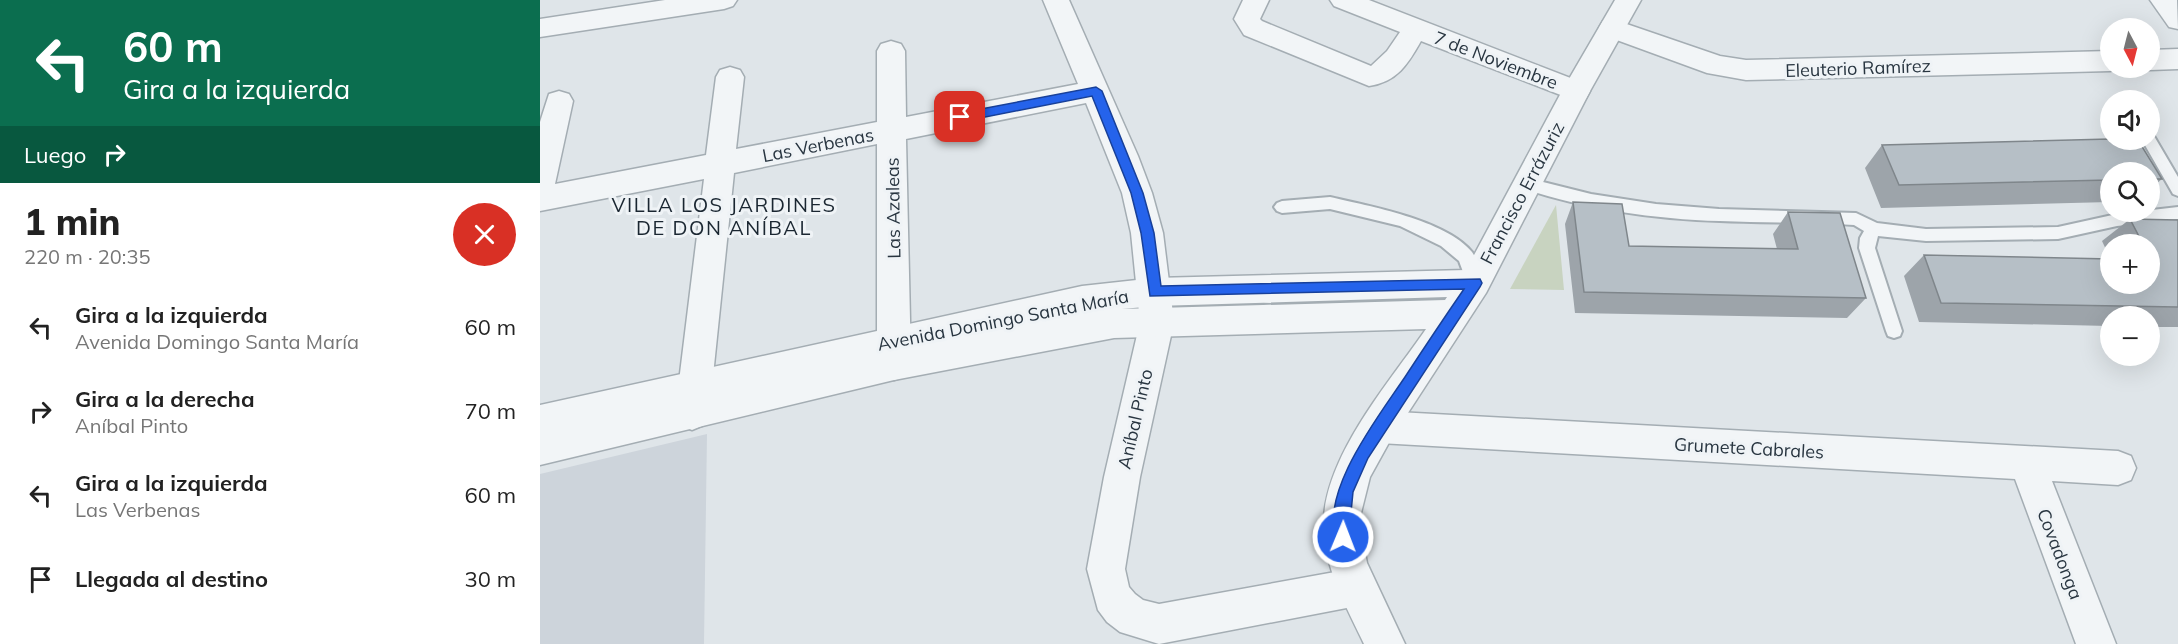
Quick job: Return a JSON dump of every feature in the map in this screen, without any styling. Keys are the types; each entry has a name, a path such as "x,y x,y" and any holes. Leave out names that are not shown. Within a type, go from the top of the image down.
{"street":[{"path":"540,28 724,0"},
{"name":"Aníbal Pinto","path":"1056,0 1137,193 1147,233 1156,307 1106,568 1107,582 1112,596 1121,608 1134,618 1146,622 1172,622 1357,587"},
{"name":"7 de Noviembre","path":"1256,0 1247,19 1252,28 1369,76 1376,76 1384,72 1408,25"},
{"name":"7 de Noviembre","path":"1343,0 1576,91"},
{"path":"1408,25 1416,0"},
{"name":"Francisco Errázuriz","path":"1385,644 1357,587 1348,563 1343,537 1342,513 1353,472 1379,427 1475,283 1576,91 1628,0"},
{"path":"2163,0 2178,20"},
{"name":"Eleuterio Ramírez","path":"1612,28 1717,66 1746,70 2100,61"},
{"name":"Las Azaleas","path":"891,51 894,353"},
{"path":"2160,60 2178,59"},
{"path":"694,400 730,77"},
{"name":"Las Verbenas","path":"540,199 1096,91"},
{"path":"540,185 559,101"},
{"name":"Avenida Domingo Santa María","path":"540,448 694,400 894,353 1114,324 1156,307 1475,283"},
{"name":"Avenida Domingo Santa María","path":"1156,307 1456,314"},
{"name":"Avenida Domingo Santa María","path":"540,421 694,400"},
{"name":"Grumete Cabrales","path":"1379,427 2118,468"},
{"name":"Covadonga","path":"2027,463 2068,577 2096,644"}],"lane":[{"path":"2155,150 2178,190"},
{"path":"1527,184 1584,200 1623,205 1698,214 1856,219 1874,229 1926,235 2058,233 2117,220 2178,213"},
{"path":"1282,207 1330,203 1403,221 1447,241 1466,257 1475,283"},
{"path":"1874,229 1868,238 1867,248 1894,331"}],"shaded area":[{"path":"707,434 704,644 540,644 540,474"}],"green space":[{"path":"1556,205 1564,290 1510,289"}],"building":[{"path":"2100,139 2100,150 2144,150 2152,162 2100,162 2100,180 1899,185 1882,145"},
{"path":"1573,202 1622,204 1629,246 1798,249 1788,212 1840,213 1866,298 1584,292"},
{"path":"2178,220 2178,307 1941,303 1924,255 2100,259 2100,294 2160,294 2160,234 2138,234 2132,222"}],"district":[{"name":"VILLA LOS JARDINES DE DON ANÍBAL","path":"724,216"}],"route":[{"path":"960,117 1096,91 1137,193 1147,233 1155,292 1475,283 1362,453 1346,492 1342,513 1343,537"}]}
